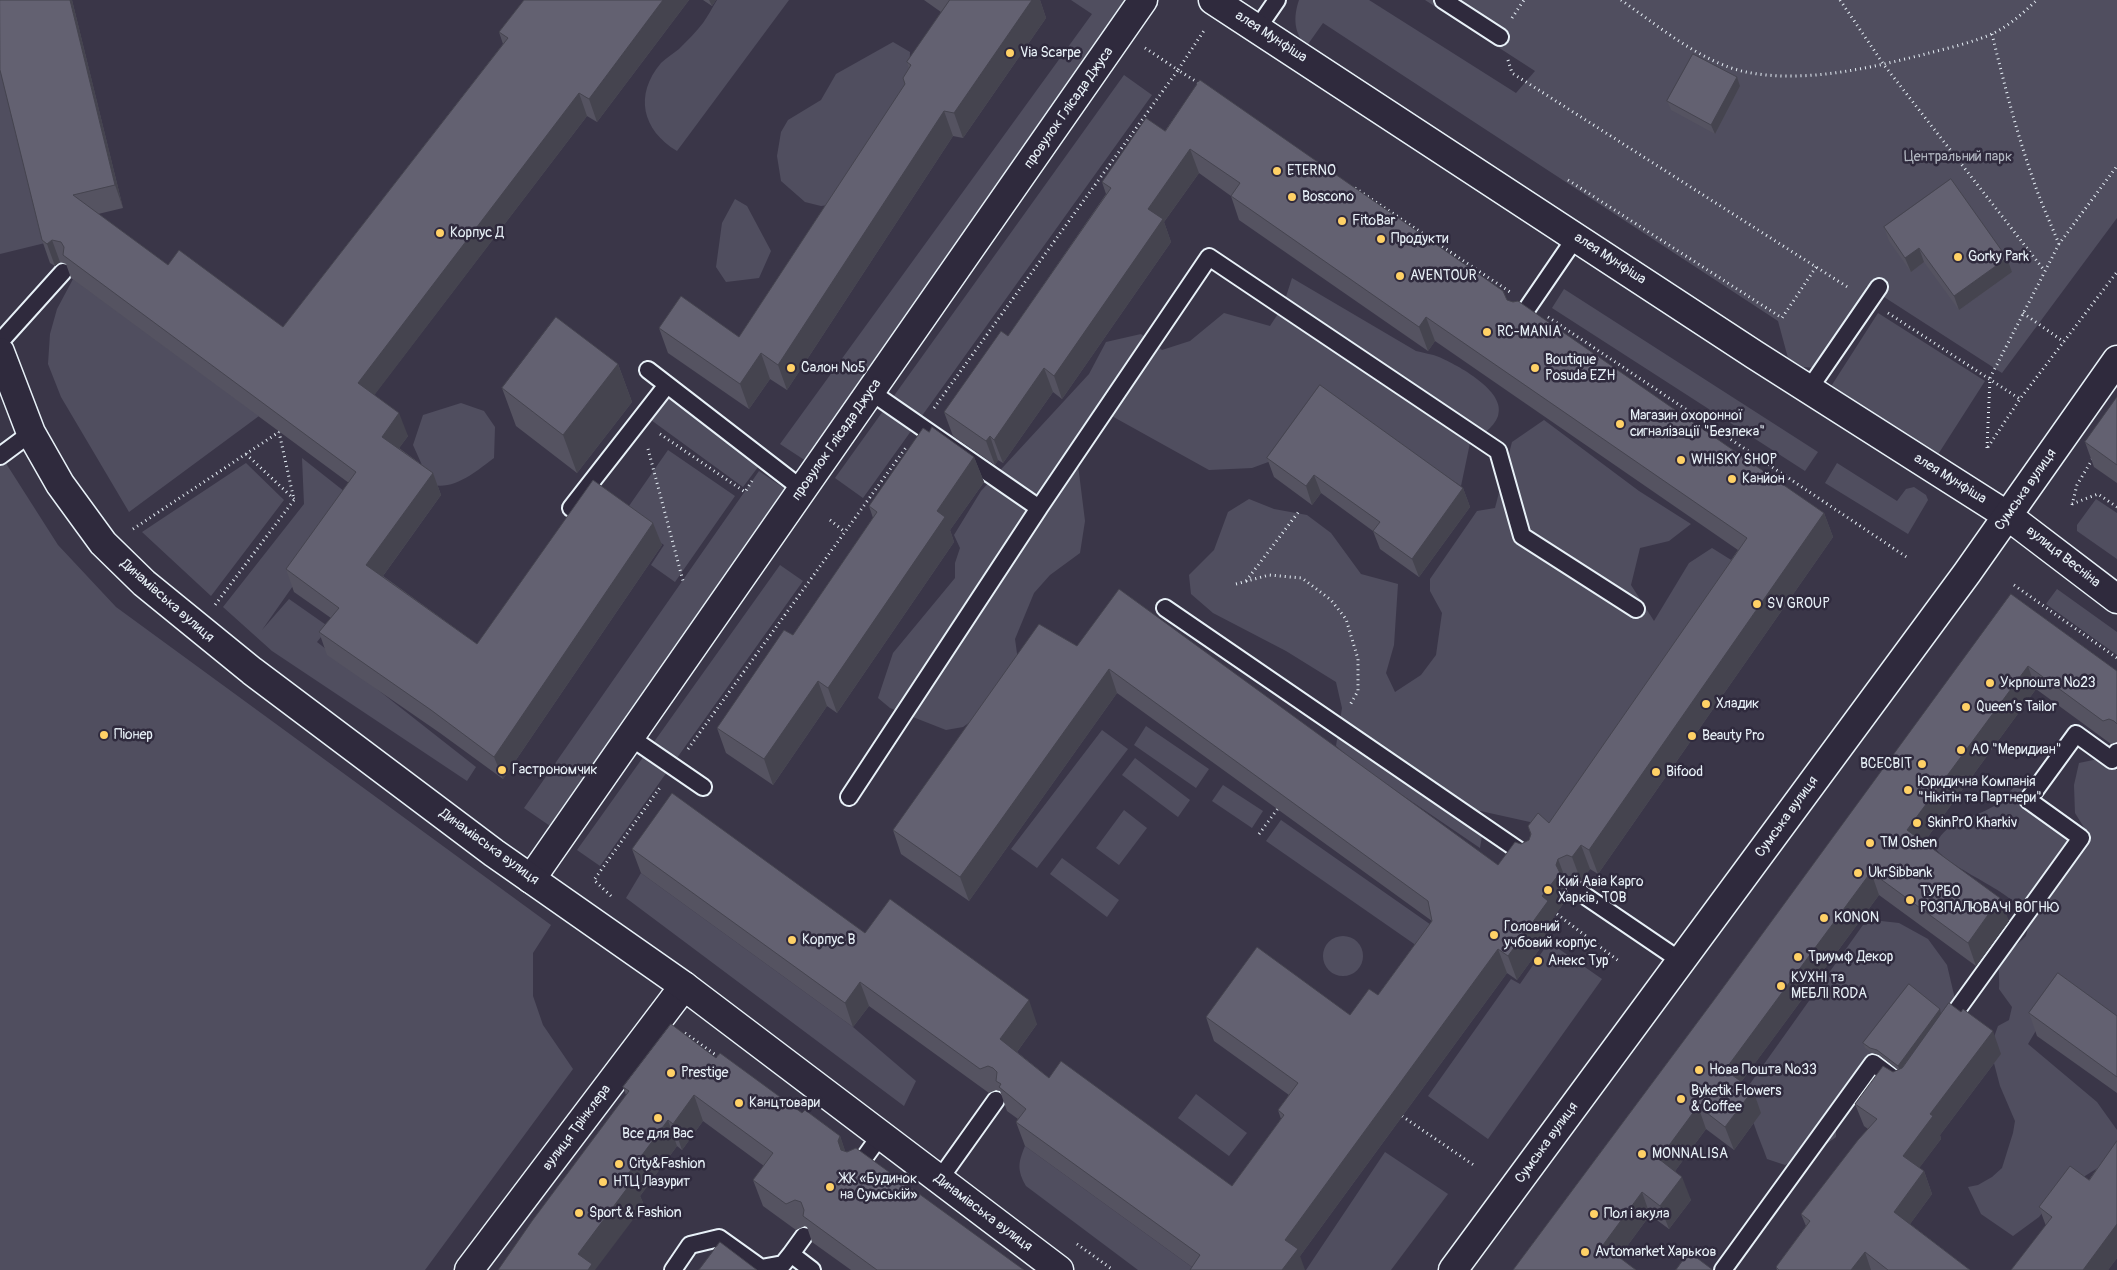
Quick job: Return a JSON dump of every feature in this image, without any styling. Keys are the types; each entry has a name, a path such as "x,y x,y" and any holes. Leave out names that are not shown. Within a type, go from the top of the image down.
{"street":[{"name":"провулок Глісада Джуса","path":"531,879 1143,0"},
{"name":"алея Мунфіша","path":"1216,2 1809,389 2008,516"},
{"name":"Динамівська вулиця","path":"0,352 32,434 60,484 89,525 123,564 144,583 252,671 531,879 684,986 1059,1270"},
{"name":"Сумська вулиця","path":"1453,1270 2008,516 2117,360"},
{"name":"вулиця Весніна","path":"2008,516 2117,599"},
{"name":"вулиця Трінклера","path":"469,1270 684,986"}],"lane":[{"path":"1258,29 1277,0"},
{"path":"1443,0 1500,37"},
{"path":"1522,316 1576,237"},
{"path":"849,797 1209,257 1498,451 1522,536 1636,609"},
{"path":"0,342 63,272"},
{"path":"1809,389 1880,287"},
{"path":"648,370 802,489"},
{"path":"571,508 667,385"},
{"path":"870,392 1040,508"},
{"path":"0,456 32,434"},
{"path":"1165,608 1530,858"},
{"path":"1937,1037 2082,838 2028,800 2076,734 2112,760 2117,752"},
{"path":"630,737 703,787"},
{"path":"1575,889 1681,961"},
{"path":"1723,1270 1873,1064 1902,1085 1908,1077"},
{"path":"939,1180 996,1100"},
{"path":"857,1168 880,1136"},
{"path":"673,1270 690,1245 719,1238 761,1268 783,1264 804,1236"},
{"path":"791,1254 812,1270"}],"path":[{"path":"1621,0 1718,63 1745,72 1773,75 1803,75 1884,65 1957,45 1992,34 2007,25 2037,0"},
{"path":"1840,0 1884,65 2044,270"},
{"path":"594,880 1178,70 1216,2"},
{"path":"1121,32 1178,70"},
{"path":"1992,34 2020,140 2033,180 2059,244"},
{"path":"1500,37 1512,73 2020,399"},
{"path":"2117,166 2059,244 1990,378 1987,448 2020,399 2117,272"},
{"path":"1568,180 1782,318 1816,267"},
{"path":"2023,313 2064,342"},
{"path":"640,420 745,492 754,478"},
{"path":"640,420 683,581"},
{"path":"133,530 279,432 294,500 213,608"},
{"path":"246,454 294,500"},
{"path":"2095,454 2076,485 2072,505 2098,494 2117,507"},
{"path":"1246,582 1300,510"},
{"path":"830,520 845,532"},
{"path":"2014,585 2117,658"},
{"path":"1549,908 1620,962"},
{"path":"682,1030 721,1059"},
{"path":"1402,1116 1474,1166"}],"green space":[{"path":"717,0 789,0 677,151 665,143 649,122 645,99 647,87 652,75 661,63 679,49 697,30"},
{"path":"1071,0 1130,0 806,461 780,444 1092,14"},
{"name":"Центральний парк","path":"1299,0 1369,0 1516,93 1535,71 1425,0 2117,0 2117,218 2002,373 1867,286 1859,304 1817,368 1803,367 1788,358 1778,321 1323,23 1306,47 1299,36 1295,19"},
{"path":"893,42 910,52 909,77 837,204 821,206 805,202 781,181 777,156 781,132 788,120 821,100 836,74"},
{"path":"0,61 45,243 0,254"},
{"path":"1124,75 1152,95 863,498 835,478"},
{"path":"735,199 747,206 771,251 759,278 726,282 716,267 722,223"},
{"path":"1292,278 1416,351 1436,356 1457,366 1488,388 1495,397 1499,407 1498,416 1490,428 1470,443 1461,486 1342,406 1271,461 1252,468 1209,470 1110,415 1078,465 1085,521 1080,553 1050,575 1034,593 1015,639 1018,661 978,716 963,727 946,730 890,708 878,698 893,653 955,578 955,563 960,548 954,535 981,491 1089,374 1106,342 1141,334 1162,350 1190,341 1224,313 1270,326 1283,306"},
{"path":"73,279 259,416 129,512 61,397 48,364 50,334 57,309"},
{"path":"1564,289 1818,452 1805,471 1552,308"},
{"path":"1878,313 1985,381 1937,456 1830,388"},
{"path":"669,396 761,463 743,487 651,420"},
{"path":"461,403 484,411 495,427 494,458 458,482 450,485 433,485 413,445 423,415"},
{"path":"1544,420 1639,491 1691,524 1669,541 1640,548 1631,585 1654,621 1689,563 1712,548 1744,568 1548,826 1476,810 1462,803 1475,828 1482,836 1480,848 1361,767 1336,746 1342,708 1336,682 1286,651 1213,613 1191,594 1189,575 1214,550 1228,512 1249,499 1274,509 1307,515 1331,533 1361,574 1398,584 1394,645 1386,673 1395,692 1421,675 1436,655 1442,613 1430,591 1430,579 1477,511 1495,508 1512,442"},
{"path":"668,450 735,496 675,582 651,565 664,545 622,516"},
{"name":"Піонер","path":"0,454 58,545 116,607 551,925 533,953 533,996 543,1025 573,1069 425,1270 0,1270"},
{"path":"302,458 354,499 262,630 289,599 329,627 317,642 476,767 467,781 272,651 223,607 304,504"},
{"path":"246,463 284,500 211,596 142,532"},
{"path":"1837,463 1897,501 1906,489 1914,487 1926,495 1928,500 1908,534 1825,483"},
{"path":"759,471 788,491 553,828 524,808"},
{"path":"2096,499 2117,513 2117,559 2077,531 2077,525"},
{"path":"780,565 803,581 600,866 577,850"},
{"path":"2057,589 2117,632 2117,655 2046,604"},
{"path":"1146,726 1209,769 1196,788 1134,745"},
{"path":"1102,730 1128,749 1037,868 1011,849"},
{"path":"1135,758 1190,800 1178,817 1122,775"},
{"path":"2098,759 2117,770 2117,1022 2044,1017 2028,1044 2097,1102 2117,1130 2117,1144 2104,1164 2058,1193 2039,1217 2013,1236 1981,1214 1968,1187 1978,1185 1992,1177 2002,1168 2013,1133 2015,1121 2000,1086 1990,1048 1998,1026 2009,1020 2012,1007 1999,989 1999,965 2007,953 2026,936 2028,921 2023,911 2013,901 1957,866 1935,848 1944,832 1951,826 1994,806 2014,787 2030,792 2075,841 2088,845 2085,829 2075,813 2074,785 2079,763"},
{"path":"1223,785 1263,811 1252,828 1212,801"},
{"path":"1124,810 1147,828 1119,865 1096,848"},
{"path":"1281,820 1434,927 1420,948 1266,841"},
{"path":"1062,858 1119,900 1107,917 1050,874"},
{"path":"641,873 853,1027 916,1081 904,1106 626,898"},
{"path":"1881,921 1899,923 1928,939 1947,965 1955,999 1950,1019 1873,1053 1872,1073 1861,1098 1836,1118 1836,1137 1815,1152 1785,1165 1767,1159 1751,1115 1747,1088 1863,925"},
{"path":"1347,936 1354,939 1360,945 1363,956 1362,964 1354,973 1347,976 1339,976 1332,973 1324,964 1323,952 1326,945 1335,937"},
{"path":"1549,942 1602,979 1488,1139 1428,1096 1511,979 1520,984"},
{"path":"1196,1094 1247,1133 1229,1156 1178,1118"},
{"path":"1025,1146 1196,1270 1138,1270 1026,1186 1020,1171 1021,1157"},
{"path":"1385,1152 1448,1194 1391,1270 1306,1270"}],"building":[{"path":"0,0 70,0 115,185 73,195 168,265 179,250 283,327 508,38 499,32 524,0 663,0 589,99 579,93 358,383 399,413 382,437 433,473 366,565 477,644 593,480 653,523 494,757 431,710 319,632 339,608 286,569 356,472 63,255 64,247 61,242 52,240 47,244 42,240 0,70"},
{"path":"950,0 1032,0 954,113 944,111 778,365 761,353 740,384 659,328 681,296 739,337 905,84 903,78 911,65 907,62"},
{"path":"1693,54 1737,77 1711,125 1667,101"},
{"path":"1200,80 1503,291 1507,300 1518,301 1824,513 1589,850 1581,845 1572,857 1567,855 1558,859 1556,865 1560,873 1542,896 1548,901 1508,956 1498,949 1285,1240 1298,1249 1282,1270 1190,1270 1200,1255 1016,1122 1026,1109 999,1087 1001,1084 996,1081 997,1072 993,1068 988,1066 980,1069 860,982 845,1003 632,849 672,793 865,933 890,899 1029,1000 1000,1039 1049,1078 1061,1061 1232,1186 1284,1115 1278,1110 1298,1083 1206,1017 1257,947 1350,1015 1369,989 1378,995 1432,921 1428,901 1109,669 960,877 893,830 1039,624 1077,646 1119,589 1498,865 1515,842 1521,844 1529,840 1531,834 1528,826 1538,813 1549,823 1747,538 1426,317 1419,327 1231,196 1240,183 1190,149 1148,209 1163,219 1054,376 1044,368 994,440 990,436 986,441 944,412 1001,331 1008,336 1111,188 1102,182 1146,118 1165,131"},
{"path":"1951,179 2007,258 1954,296 1919,248 1905,258 1884,227"},
{"path":"556,317 618,364 563,435 502,388"},
{"path":"1320,385 1463,488 1412,559 1373,531 1380,522 1314,475 1306,486 1267,458"},
{"path":"2117,397 2117,465 2085,442"},
{"path":"932,427 974,457 937,511 945,517 828,688 818,681 764,759 717,728 784,630 793,635 877,512 869,506 923,428 929,432"},
{"path":"2011,594 2117,671 2117,724 2109,719 2103,721 2028,666 1907,830 2000,898 1968,943 1871,872 1725,1070 1753,1090 1725,1127 1698,1106 1659,1159 1682,1177 1660,1206 1642,1192 1603,1245 1636,1270 1513,1270 1714,1000"},
{"path":"2058,973 2117,1016 2117,1077 2029,1013"},
{"path":"1909,984 1940,1009 1898,1066 1877,1050 1863,1043"},
{"path":"1949,1003 1961,1012 1963,1009 1993,1031 1930,1114 1933,1116 1903,1156 1924,1171 1894,1212 1970,1270 1888,1270 1865,1252 1851,1270 1779,1270 1776,1267 1810,1221 1801,1214 1858,1140 1877,1119 1855,1104 1883,1066 1893,1072 1902,1068"},
{"path":"671,1024 716,1058 720,1053 802,1113 805,1110 840,1136 838,1141 841,1150 847,1152 856,1148 1024,1270 877,1270 803,1216 804,1210 801,1202 795,1200 786,1204 753,1180 773,1153 694,1095 673,1124 668,1120 628,1174 634,1179 578,1254 592,1264 588,1270 498,1270 532,1221 629,1091 623,1087"},
{"path":"2117,1141 2117,1224 2083,1270 2011,1270 2052,1217 2039,1207 2070,1166 2089,1180"},
{"path":"720,1242 757,1270 699,1270"},
{"path":"1689,1252 1713,1270 1676,1270"}],"place":[{"name":"Via Scarpe","path":"1010,53"},
{"name":"ETERNO","path":"1277,171"},
{"name":"Boscono","path":"1292,197"},
{"name":"FitoBar","path":"1342,221"},
{"name":"Корпус Д","path":"440,233"},
{"name":"Продукти","path":"1381,239"},
{"name":"Gorky Park","path":"1958,257"},
{"name":"AVENTOUR","path":"1400,276"},
{"name":"RC-MANIA","path":"1487,332"},
{"name":"Салон №5","path":"791,368"},
{"name":"Boutique Posuda EZH","path":"1535,368"},
{"name":"Магазин охоронної сигналізації \"Безпека\"","path":"1620,424"},
{"name":"WHISKY SHOP","path":"1681,460"},
{"name":"Канйон","path":"1732,479"},
{"name":"SV GROUP","path":"1757,604"},
{"name":"Укрпошта №23","path":"1990,683"},
{"name":"Хладик","path":"1706,704"},
{"name":"Queen’s Tailor","path":"1966,707"},
{"name":"Піонер","path":"104,735"},
{"name":"Beauty Pro","path":"1692,736"},
{"name":"АО \"Меридиан\"","path":"1961,750"},
{"name":"ВСЕСВIТ","path":"1922,764"},
{"name":"Гастрономчик","path":"502,770"},
{"name":"Bifood","path":"1656,772"},
{"name":"Юридична Компанія \"Нікітін та Партнери\"","path":"1908,790"},
{"name":"SkinPrO Kharkiv","path":"1917,823"},
{"name":"TM Oshen","path":"1870,843"},
{"name":"UkrSibbank","path":"1858,873"},
{"name":"Кий Авіа Карго Харків, ТОВ","path":"1548,890"},
{"name":"ТУРБО РОЗПАЛЮВАЧІ ВОГНЮ","path":"1910,900"},
{"name":"KONON","path":"1824,918"},
{"name":"Головний учбовий корпус","path":"1494,935"},
{"name":"Корпус В","path":"792,940"},
{"name":"Триумф Декор","path":"1798,957"},
{"name":"Анекс Тур","path":"1538,961"},
{"name":"КУХНІ та МЕБЛІ RODA","path":"1781,986"},
{"name":"Нова Пошта №33","path":"1699,1070"},
{"name":"Prestige","path":"671,1073"},
{"name":"Byketik Flowers & Coffeе","path":"1681,1099"},
{"name":"Канцтовари","path":"739,1103"},
{"name":"Все для Вас","path":"658,1118"},
{"name":"MONNALISA","path":"1642,1154"},
{"name":"City&Fashion","path":"619,1164"},
{"name":"НТЦ Лазурит","path":"603,1182"},
{"name":"ЖК «Будинок на Сумській»","path":"830,1187"},
{"name":"Sport & Fashion","path":"579,1213"},
{"name":"Пол і акула","path":"1594,1214"},
{"name":"Avtomarket Харьков","path":"1585,1252"}]}
